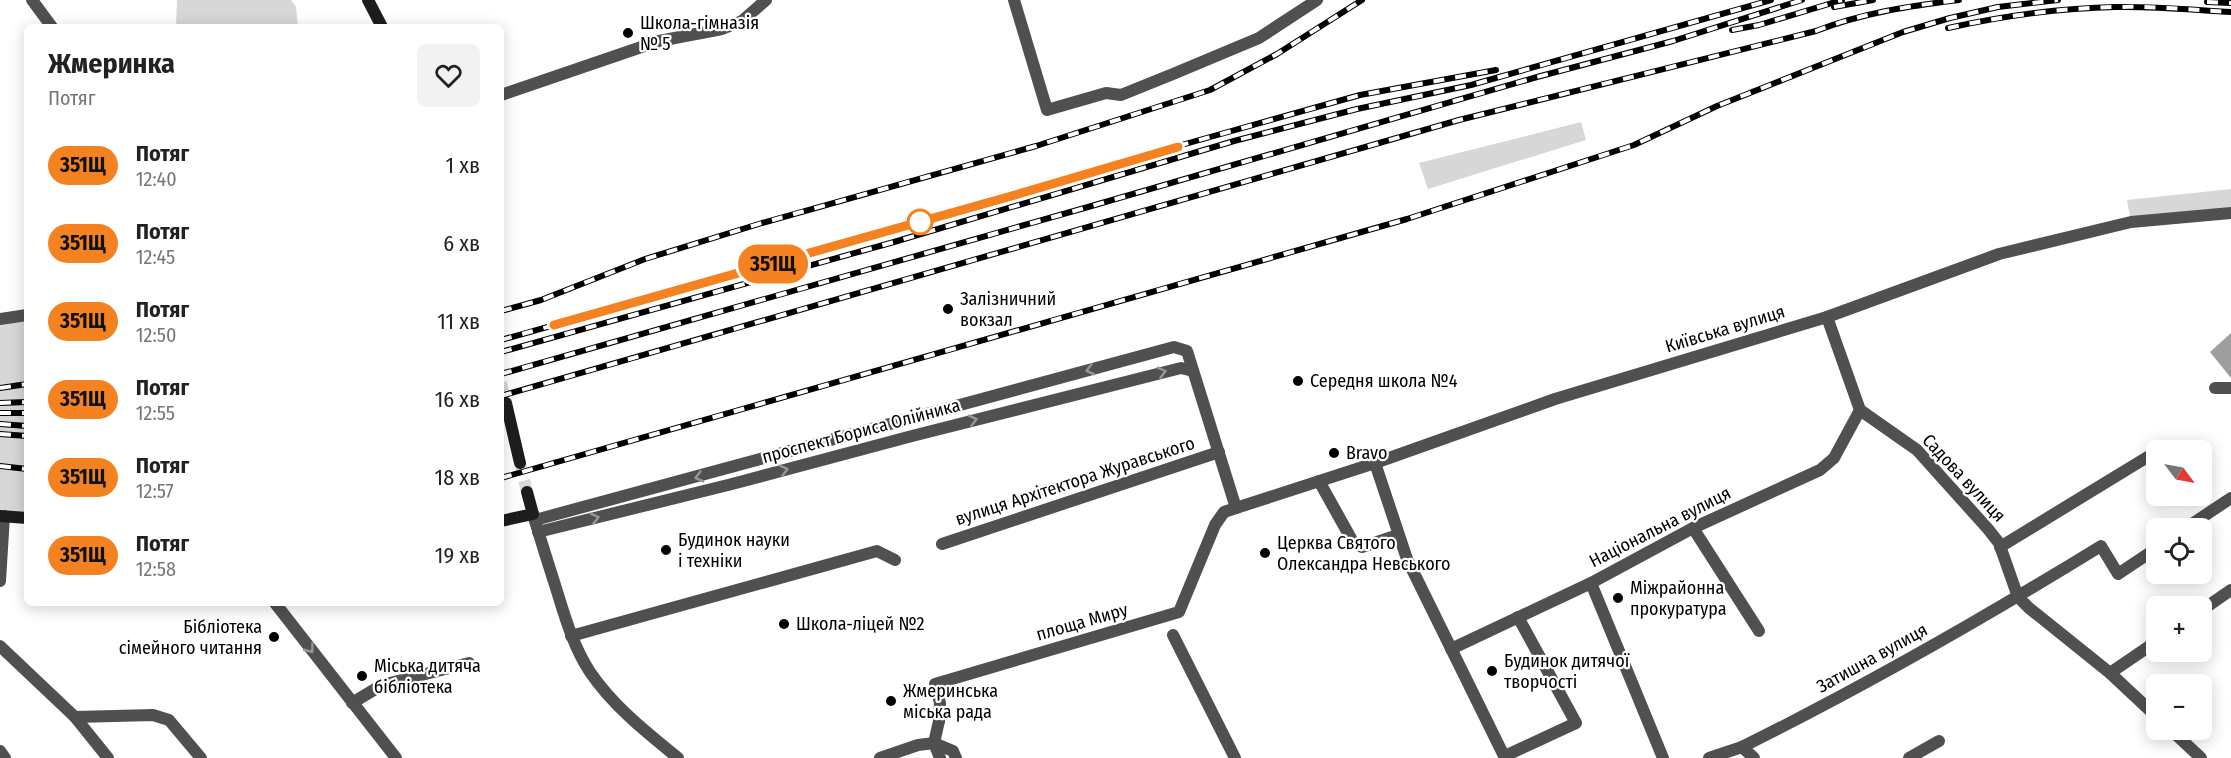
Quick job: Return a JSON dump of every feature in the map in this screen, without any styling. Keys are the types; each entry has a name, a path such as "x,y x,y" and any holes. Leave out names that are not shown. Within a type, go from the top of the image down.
{"main road":[{"path":"368,0 380,24"},
{"path":"506,403 520,463"},
{"path":"504,521 535,522 527,492"},
{"path":"2,516 24,518"}],"street":[{"path":"32,0 50,24"},
{"path":"504,94 659,41 722,29 742,21 766,0"},
{"path":"1014,0 1047,110 1106,93 1121,95 1173,74 1259,38 1317,0"},
{"name":"Київська вулиця","path":"1236,508 1375,463 1555,399 1827,317 1999,254 2131,222 2231,213"},
{"path":"0,319 24,315"},
{"path":"1827,317 1860,410"},
{"name":"проспект Бориса Олійника","path":"535,522 1174,348 1187,351 1193,371"},
{"name":"проспект Бориса Олійника","path":"535,522 732,484 1181,368 1193,371"},
{"path":"1193,371 1236,508"},
{"path":"2215,388 2231,388"},
{"name":"Національна вулиця","path":"1451,649 1590,583 1693,528 1820,470 1834,458 1860,410"},
{"name":"Садова вулиця","path":"1860,410 1922,455 1988,529 2000,547 2018,597 2110,673 2146,707"},
{"name":"вулиця Архітектора Журавського","path":"942,544 1219,452"},
{"name":"Садова вулиця","path":"2000,547 2146,458"},
{"path":"1375,463 1398,535 1505,757 1576,723 1518,617"},
{"path":"1319,481 1353,542 1362,547 1398,535"},
{"path":"2202,518 2231,498"},
{"name":"площа Миру","path":"934,743 940,703 935,684 1179,612 1215,525 1224,512 1236,508"},
{"path":"0,581 2,516"},
{"path":"535,522 571,636 591,674 637,725 678,758"},
{"path":"1693,528 1760,631"},
{"name":"Затишна вулиця","path":"1709,758 1742,747 1836,700 2018,597 2101,546 2118,574 2146,555"},
{"path":"571,636 877,551 895,560"},
{"path":"1590,583 1663,758"},
{"path":"2212,603 2231,590"},
{"path":"277,606 396,758"},
{"path":"1173,635 1235,758"},
{"path":"0,646 75,717 108,758"},
{"path":"2110,673 2146,648"},
{"path":"352,703 382,685 469,663"},
{"path":"75,717 153,715 169,720 201,758"},
{"path":"2182,740 2201,758"},
{"path":"1909,758 1939,741"},
{"path":"934,743 940,758"},
{"path":"879,758 918,745 934,743 953,751 956,758"},
{"path":"1742,747 1754,758"},
{"path":"0,752 5,758"}],"shaded area":[{"path":"177,0 291,0 296,7 298,24 176,24"},
{"path":"1581,122 1586,140 1428,189 1419,163"},
{"path":"2231,189 2231,213 2131,222 2127,200"},
{"path":"24,315 24,518 0,516 0,319"},
{"path":"2231,333 2231,378 2210,352"}],"tunnel":[{"path":"504,395 506,403"},
{"path":"520,463 527,492"}],"railway":[{"path":"504,310 541,300 645,259 762,223 1036,146 1210,90 1277,54 1362,0"},
{"path":"504,351 894,242 1234,141 1357,109 1471,85 1771,0"},
{"path":"504,373 1537,77 1673,41 1802,0"},
{"path":"1732,30 1759,25 1842,0"},
{"path":"1834,7 1873,0"},
{"path":"504,395 1459,120 1816,31 1868,15 1959,0"},
{"path":"504,477 1407,219 1634,145 1717,106 1903,32 1998,7 2058,0"},
{"path":"2207,2 2231,3"},
{"path":"1948,28 2032,13 2074,9 2145,7 2231,12"},
{"path":"504,339 1360,95 1496,70"},
{"path":"0,388 24,384"},
{"path":"0,403 24,402"},
{"path":"0,413 24,413"},
{"path":"0,424 24,426"},
{"path":"0,434 24,436"},
{"path":"0,466 24,469"}],"train":[{"name":"351Щ","path":"554,325 1178,147"}],"place":[{"name":"Школа-гімназія № 5","path":"628,33"},
{"name":"Залізничний вокзал","path":"948,309"},
{"name":"Середня школа №4","path":"1298,381"},
{"name":"Bravo","path":"1334,453"},
{"name":"Будинок науки і техніки","path":"666,550"},
{"name":"Церква Святого Олександра Невського","path":"1265,553"},
{"name":"Міжрайонна прокуратура","path":"1618,598"},
{"name":"Школа-ліцей №2","path":"784,624"},
{"name":"Бібліотека сімейного читання","path":"274,637"},
{"name":"Будинок дитячої творчості","path":"1492,671"},
{"name":"Міська дитяча бібліотека","path":"362,676"},
{"name":"Жмеринська міська рада","path":"891,701"}]}
